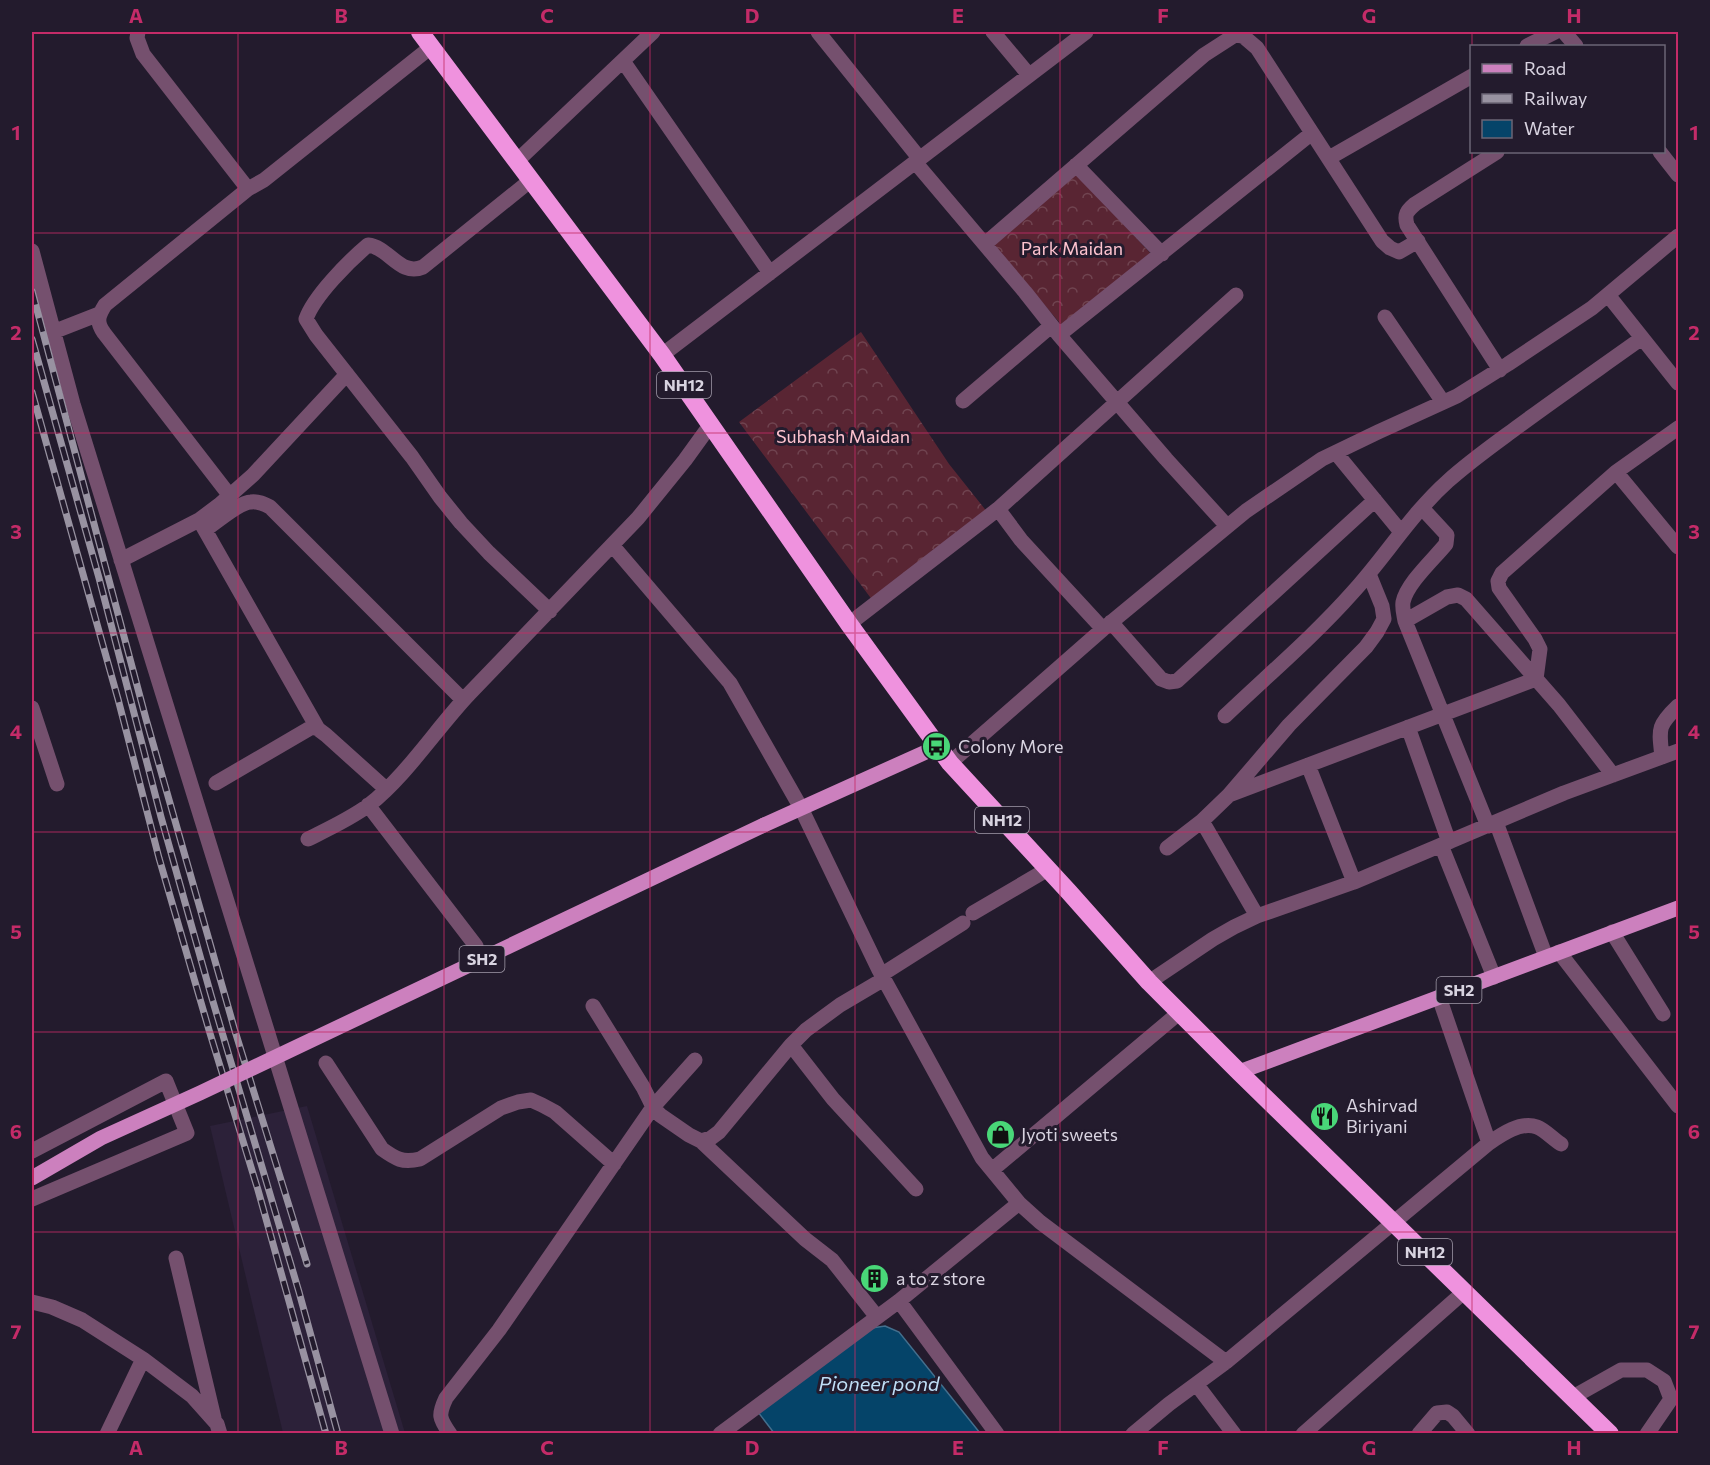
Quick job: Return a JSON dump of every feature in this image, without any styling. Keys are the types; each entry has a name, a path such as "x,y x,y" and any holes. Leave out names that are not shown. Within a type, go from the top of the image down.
{"highway":[{"name":"NH12","path":"420,32 662,355 849,624 950,763 1149,982 1610,1434"}],"main road":[{"name":"SH2","path":"32,1178 101,1138 764,825 938,747"},
{"name":"SH2","path":"1239,1072 1678,908"}],"street":[{"path":"138,32 137,38 143,54 248,189"},
{"path":"517,161 653,32"},
{"path":"818,32 1055,330 1227,526"},
{"path":"993,32 1029,75"},
{"path":"662,355 1086,32"},
{"path":"1529,45 1555,32"},
{"path":"1564,32 1575,45"},
{"path":"985,244 1204,55 1235,35 1246,34 1383,241 1390,248 1399,252 1418,242"},
{"path":"230,496 104,333 99,325 99,314 105,305 248,189 264,180 431,47"},
{"path":"622,61 770,273"},
{"path":"1329,158 1470,77"},
{"path":"963,401 1055,330 1162,254 1312,133"},
{"path":"1495,153 1415,204 1407,211 1405,218 1407,225 1500,369"},
{"path":"1661,153 1678,175"},
{"path":"1077,165 1162,254"},
{"path":"531,180 423,267 416,270 400,265 375,246 368,245 317,297 306,319 461,524 489,554 550,610"},
{"path":"950,763 1107,626 1255,504 1322,459 1457,396 1500,369 1592,308 1678,236"},
{"path":"32,251 73,405 392,1434"},
{"path":"849,624 998,509 1236,295"},
{"path":"1608,295 1678,383"},
{"path":"53,332 99,314"},
{"path":"1385,317 1443,402"},
{"path":"1225,716 1351,595 1401,532 1447,482 1484,452 1642,338"},
{"path":"202,525 253,475 347,374"},
{"path":"308,839 368,805 386,789 463,700 638,518 711,424"},
{"path":"1536,679 1540,649 1499,588 1497,581 1509,565 1616,472 1678,428"},
{"path":"1336,453 1401,532"},
{"path":"1616,472 1678,547"},
{"path":"998,509 1021,540 1161,679 1169,682 1177,681 1375,500"},
{"path":"121,560 202,525 249,501 261,503 270,507 463,700"},
{"path":"1422,508 1447,535 1446,544 1411,586 1402,609 1442,714 1553,955 1678,1106"},
{"path":"202,525 318,729 386,789"},
{"path":"612,545 730,683 801,808 882,977 982,1158 1019,1203 1040,1222 1226,1362"},
{"path":"1167,848 1202,821 1229,795 1283,731 1366,647 1384,619 1382,606 1369,574"},
{"path":"1405,621 1447,597 1458,595 1466,599 1576,725 1613,775"},
{"path":"1229,795 1536,679"},
{"path":"1149,982 1213,939 1257,916 1354,882 1564,793 1673,756 1660,734 1662,724 1678,706"},
{"path":"32,708 57,784"},
{"path":"216,783 303,731 312,727 318,729"},
{"path":"1408,727 1445,843 1494,977"},
{"path":"1308,765 1354,882"},
{"path":"368,805 476,945"},
{"path":"1202,821 1257,916"},
{"path":"701,1140 711,1138 719,1132 791,1044 806,1030 968,918 1048,869"},
{"path":"1612,932 1663,1014"},
{"path":"1438,997 1489,1143"},
{"path":"593,1006 660,1115 688,1135 701,1140 806,1239 832,1260 877,1317"},
{"path":"992,1170 1180,1012"},
{"path":"791,1044 832,1099 916,1189"},
{"path":"450,1434 441,1421 440,1411 446,1398 499,1330 653,1107 695,1060"},
{"path":"326,1063 382,1149 395,1159 407,1162 420,1159 501,1108 518,1102 531,1101 555,1112 614,1164"},
{"path":"32,1151 166,1081 187,1133 32,1199"},
{"path":"1133,1434 1226,1362 1489,1143 1504,1133 1526,1125 1538,1128 1561,1144"},
{"path":"720,1434 899,1301 1019,1203"},
{"path":"176,1258 218,1427"},
{"path":"1303,1434 1465,1291"},
{"path":"899,1301 997,1434"},
{"path":"32,1302 52,1307 82,1320 143,1359 192,1396 218,1427"},
{"path":"107,1434 143,1359"},
{"path":"1573,1397 1621,1370 1647,1370 1664,1381 1671,1399 1647,1434"},
{"path":"1197,1384 1234,1434"},
{"path":"1419,1434 1437,1413 1447,1412 1468,1434"}],"shaded area":[{"path":"307,1106 405,1433 283,1433 210,1126"}],"green space":[{"name":"Park Maidan","path":"1075,171 1151,254 1064,328 993,244"},
{"name":"Subhash Maidan","path":"861,332 949,464 988,513 873,601 739,422"}],"water":[{"name":"Pioneer pond","path":"885,1326 899,1332 980,1433 774,1433 758,1412 872,1328"}],"railway":[{"path":"32,291 146,719 235,1031 307,1264"},
{"path":"32,339 99,578 161,817 338,1434"},
{"path":"32,392 118,699 159,858 258,1190 326,1434"}],"place":[{"name":"Colony More","path":"937,747"},
{"name":"Ashirvad Biriyani","path":"1325,1116"},
{"name":"Jyoti sweets","path":"1000,1135"},
{"name":"a to z store","path":"875,1279"}]}
